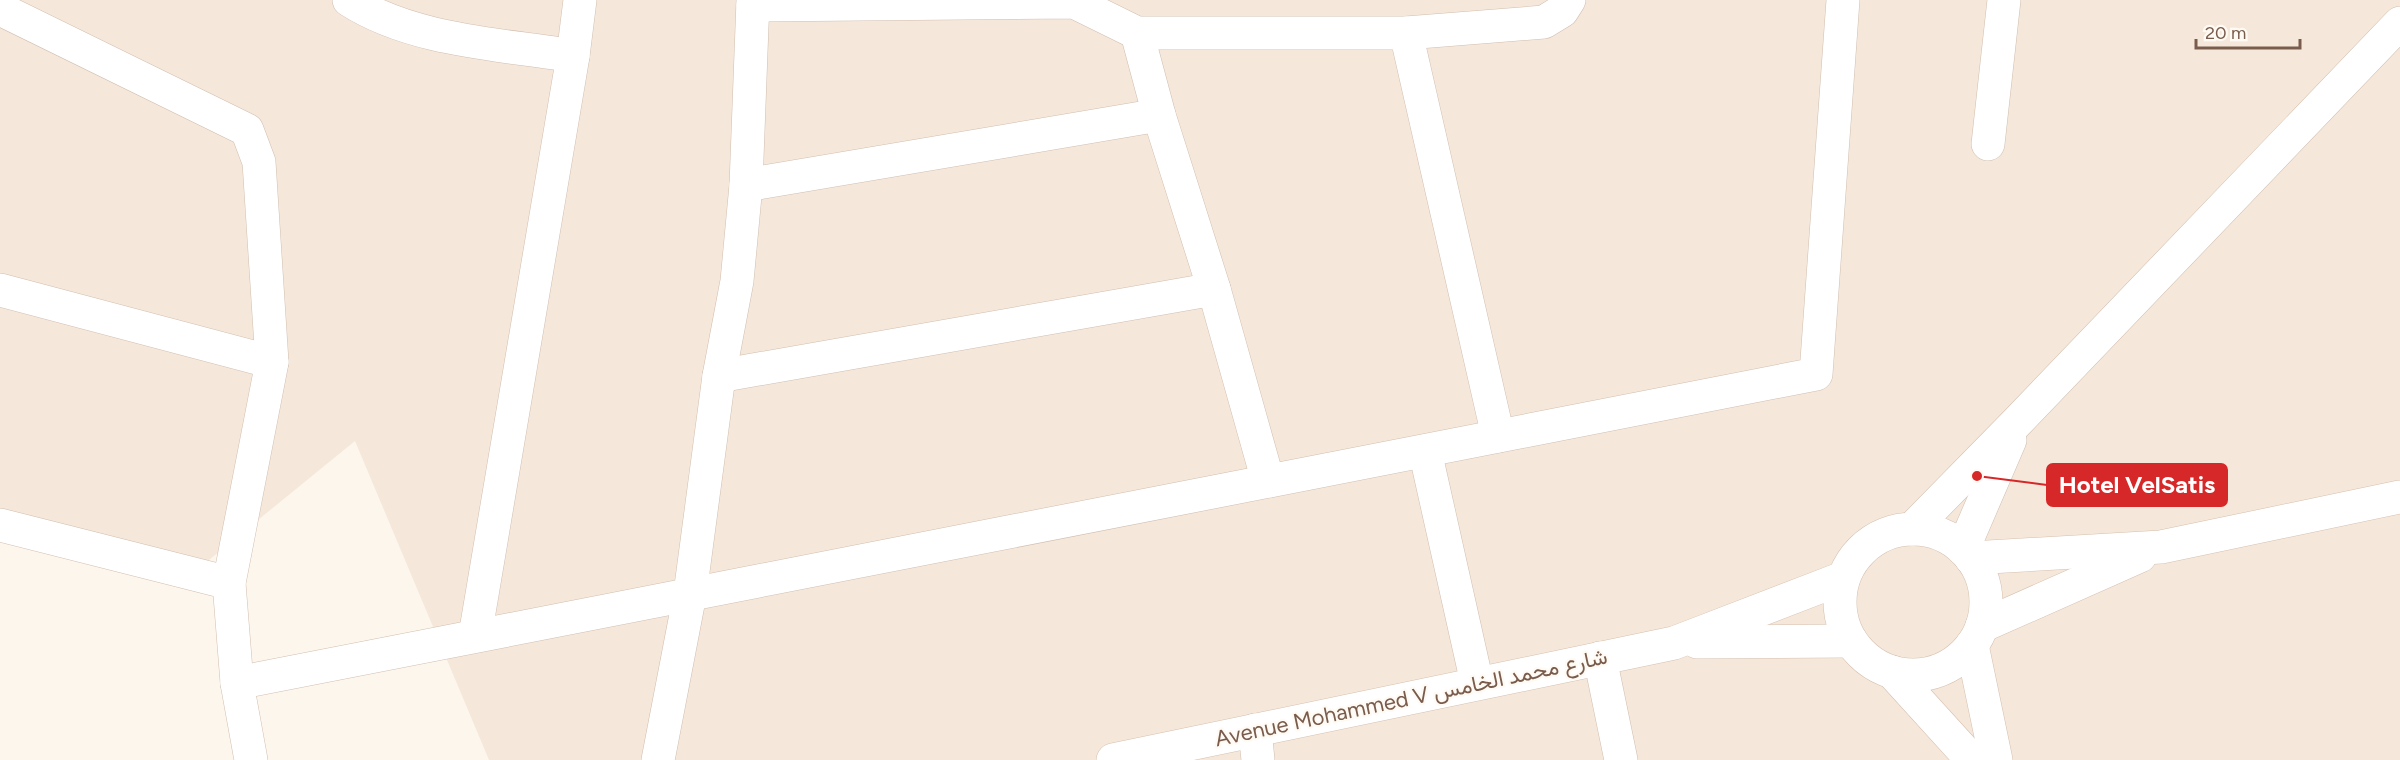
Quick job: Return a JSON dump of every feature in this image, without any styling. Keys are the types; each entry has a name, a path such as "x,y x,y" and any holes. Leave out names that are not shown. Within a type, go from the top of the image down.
{"street":[{"path":"349,0 401,24 450,37 573,56"},
{"path":"475,636 573,56 580,0"},
{"path":"658,760 690,594 719,376 737,281 746,185 753,2 1074,1 1137,33 1406,33 1544,22 1562,10 1569,0"},
{"path":"237,683 1816,374 1844,0"},
{"path":"1988,144 2004,0"},
{"path":"0,9 247,130 259,162 272,362 229,583 237,683 251,760"},
{"path":"1912,529 2018,422 2400,23"},
{"path":"1137,33 1159,115 1214,289 1268,481"},
{"path":"1406,33 1498,436"},
{"path":"746,185 1159,115"},
{"path":"719,376 1214,289"},
{"path":"0,290 272,362"},
{"path":"1967,553 2018,422"},
{"path":"1425,451 1478,682"},
{"path":"1967,553 2161,547 2400,497"},
{"path":"0,525 229,583"},
{"path":"1912,529 1939,534 1967,553 1983,579 1986,602 1977,635 1956,661 1936,671 1914,675 1892,672 1869,660 1851,641 1840,610 1843,578 1854,558 1870,542 1890,532 1912,529"},
{"path":"1977,635 2161,547"},
{"name":"Avenue Mohammed V شارع محمد الخامس","path":"1113,760 1256,745 1478,682 1674,643 1843,578"},
{"path":"1977,635 1996,760"},
{"name":"Avenue Mohammed V شارع محمد الخامس","path":"1674,643 1851,641"},
{"path":"1600,658 1621,760"},
{"path":"1892,672 1972,760"}],"shaded area":[{"path":"0,0 2400,0 2400,760 489,760 355,441 204,564 0,514"}],"place":[{"name":"Hotel VelSatis","path":"1977,476"}]}
